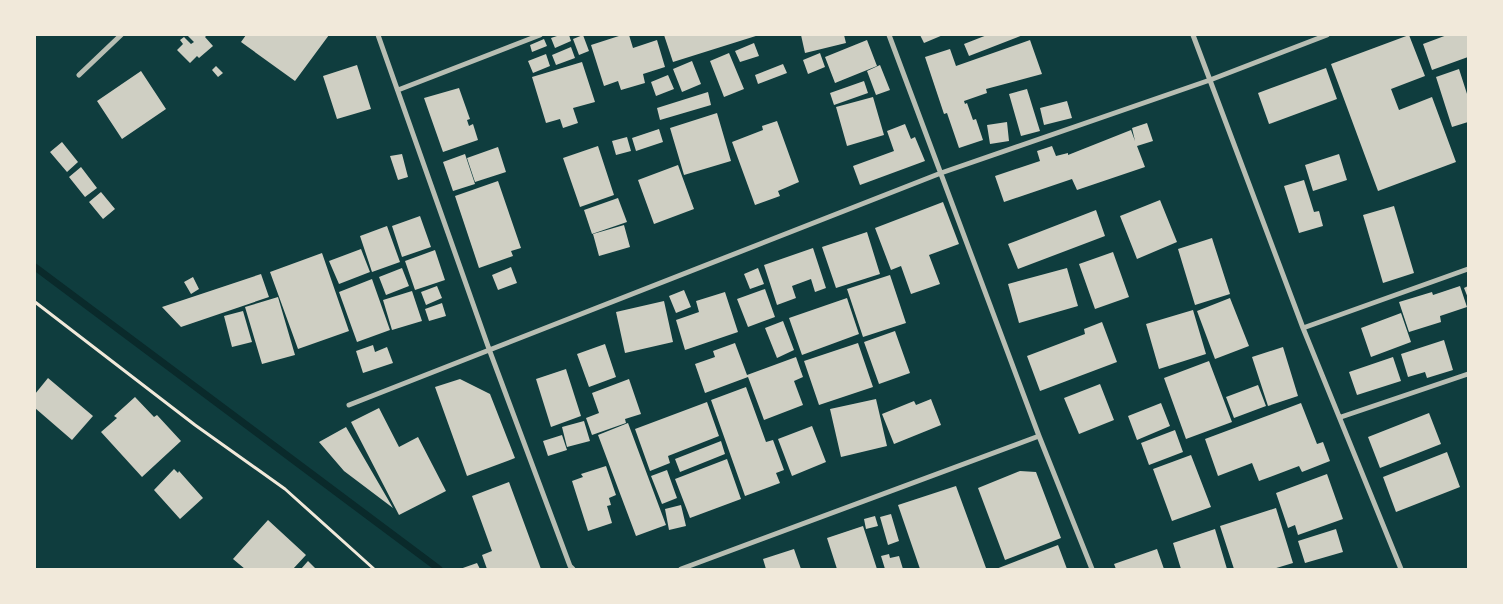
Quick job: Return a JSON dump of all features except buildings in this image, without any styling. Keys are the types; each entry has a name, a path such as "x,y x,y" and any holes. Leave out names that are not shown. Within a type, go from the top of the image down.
{"street":[{"path":"79,75 121,35"},
{"path":"378,35 489,349 570,566 573,569"},
{"path":"398,90 540,35"},
{"path":"889,35 1039,436 1092,569"},
{"path":"1193,35 1303,328 1341,417 1401,569"},
{"path":"348,405 941,173 1210,80 1327,35"},
{"path":"1303,328 1468,269"},
{"path":"1341,417 1468,374"},
{"path":"681,569 1039,436"}],"path":[{"path":"35,302 195,425 285,489 374,569"}],"waterway":[{"path":"35,267 439,569"}]}
